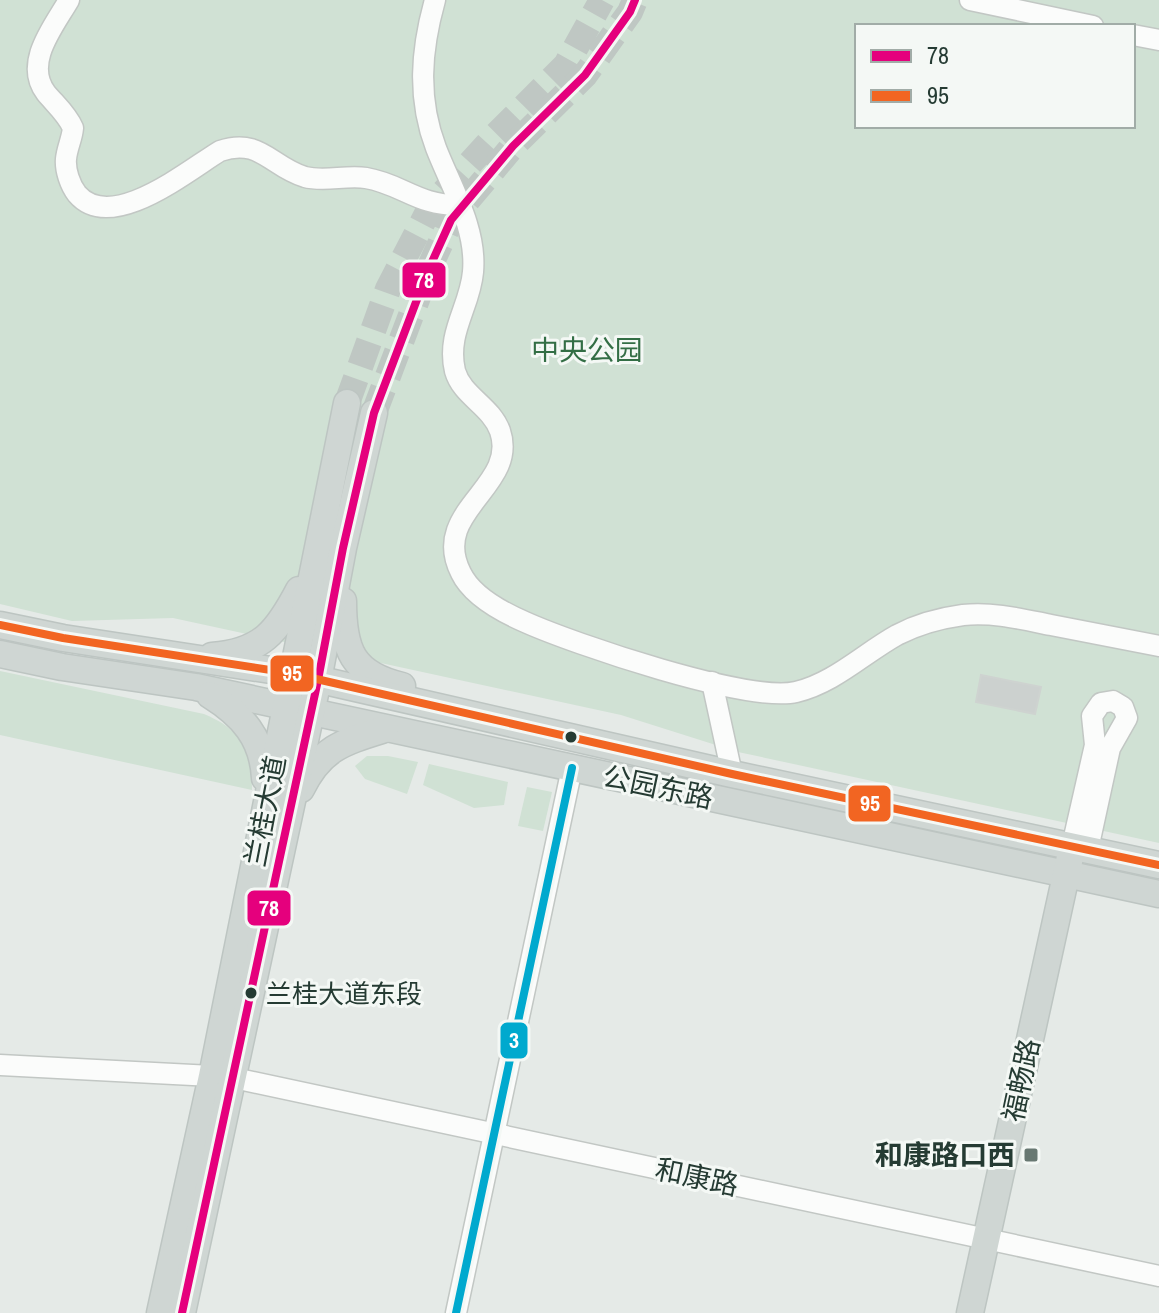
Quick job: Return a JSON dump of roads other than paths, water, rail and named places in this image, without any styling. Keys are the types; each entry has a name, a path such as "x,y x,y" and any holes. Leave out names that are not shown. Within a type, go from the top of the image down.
{"main road":[{"name":"兰桂大道","path":"278,810 284,707 347,403"},
{"name":"兰桂大道","path":"182,1313 223,1077 278,810 311,713 343,548 374,413"},
{"path":"343,548 343,624 350,655 378,680 466,702 498,721"},
{"path":"185,658 219,655 262,642 283,621 312,566"},
{"name":"公园东路","path":"0,625 63,638 290,673 732,774 1159,865"},
{"name":"公园东路","path":"0,654 62,667 196,687 1159,894"},
{"path":"196,687 233,710 254,734 278,810"},
{"path":"278,810 312,768 333,748 385,729"},
{"name":"福畅路","path":"970,1313 993,1240 1080,848"},
{"name":"兰桂大道","path":"160,1313 223,1077"},
{"name":"福畅路","path":"985,1313 993,1240"}],"street":[{"path":"69,0 44,41 38,77 43,89 73,128 66,160 68,175 73,188 89,204 98,207 132,204 220,151 245,147 257,150 310,178 364,177 428,203 460,205"},
{"path":"435,0 425,35 422,75 424,112 471,235 473,273 452,346 456,375 471,395 490,412 501,433 502,453 495,474 457,525 452,553 462,576 484,600 523,622 590,647 712,682 773,694 794,692 833,677 899,634 937,620 960,616 1008,615 1159,646"},
{"path":"970,0 1084,24"},
{"path":"1135,35 1159,40"},
{"path":"712,682 732,774"},
{"path":"1113,701 1123,707 1127,718 1110,748 1080,848 1095,745 1092,716 1101,703 1113,701"},
{"path":"456,1313 572,768"},
{"name":"和康路","path":"0,1065 223,1077 1159,1276"}],"tunnel":[{"path":"347,403 388,289 431,206 566,65 602,0"},
{"path":"374,413 427,273 451,220 513,146 585,75 630,12 635,0"}],"place":[{"name":"兰桂大道东段","path":"251,993"},
{"name":"和康路口西","path":"1031,1155"}],"park label":[{"name":"中央公园","path":"587,350"}]}
